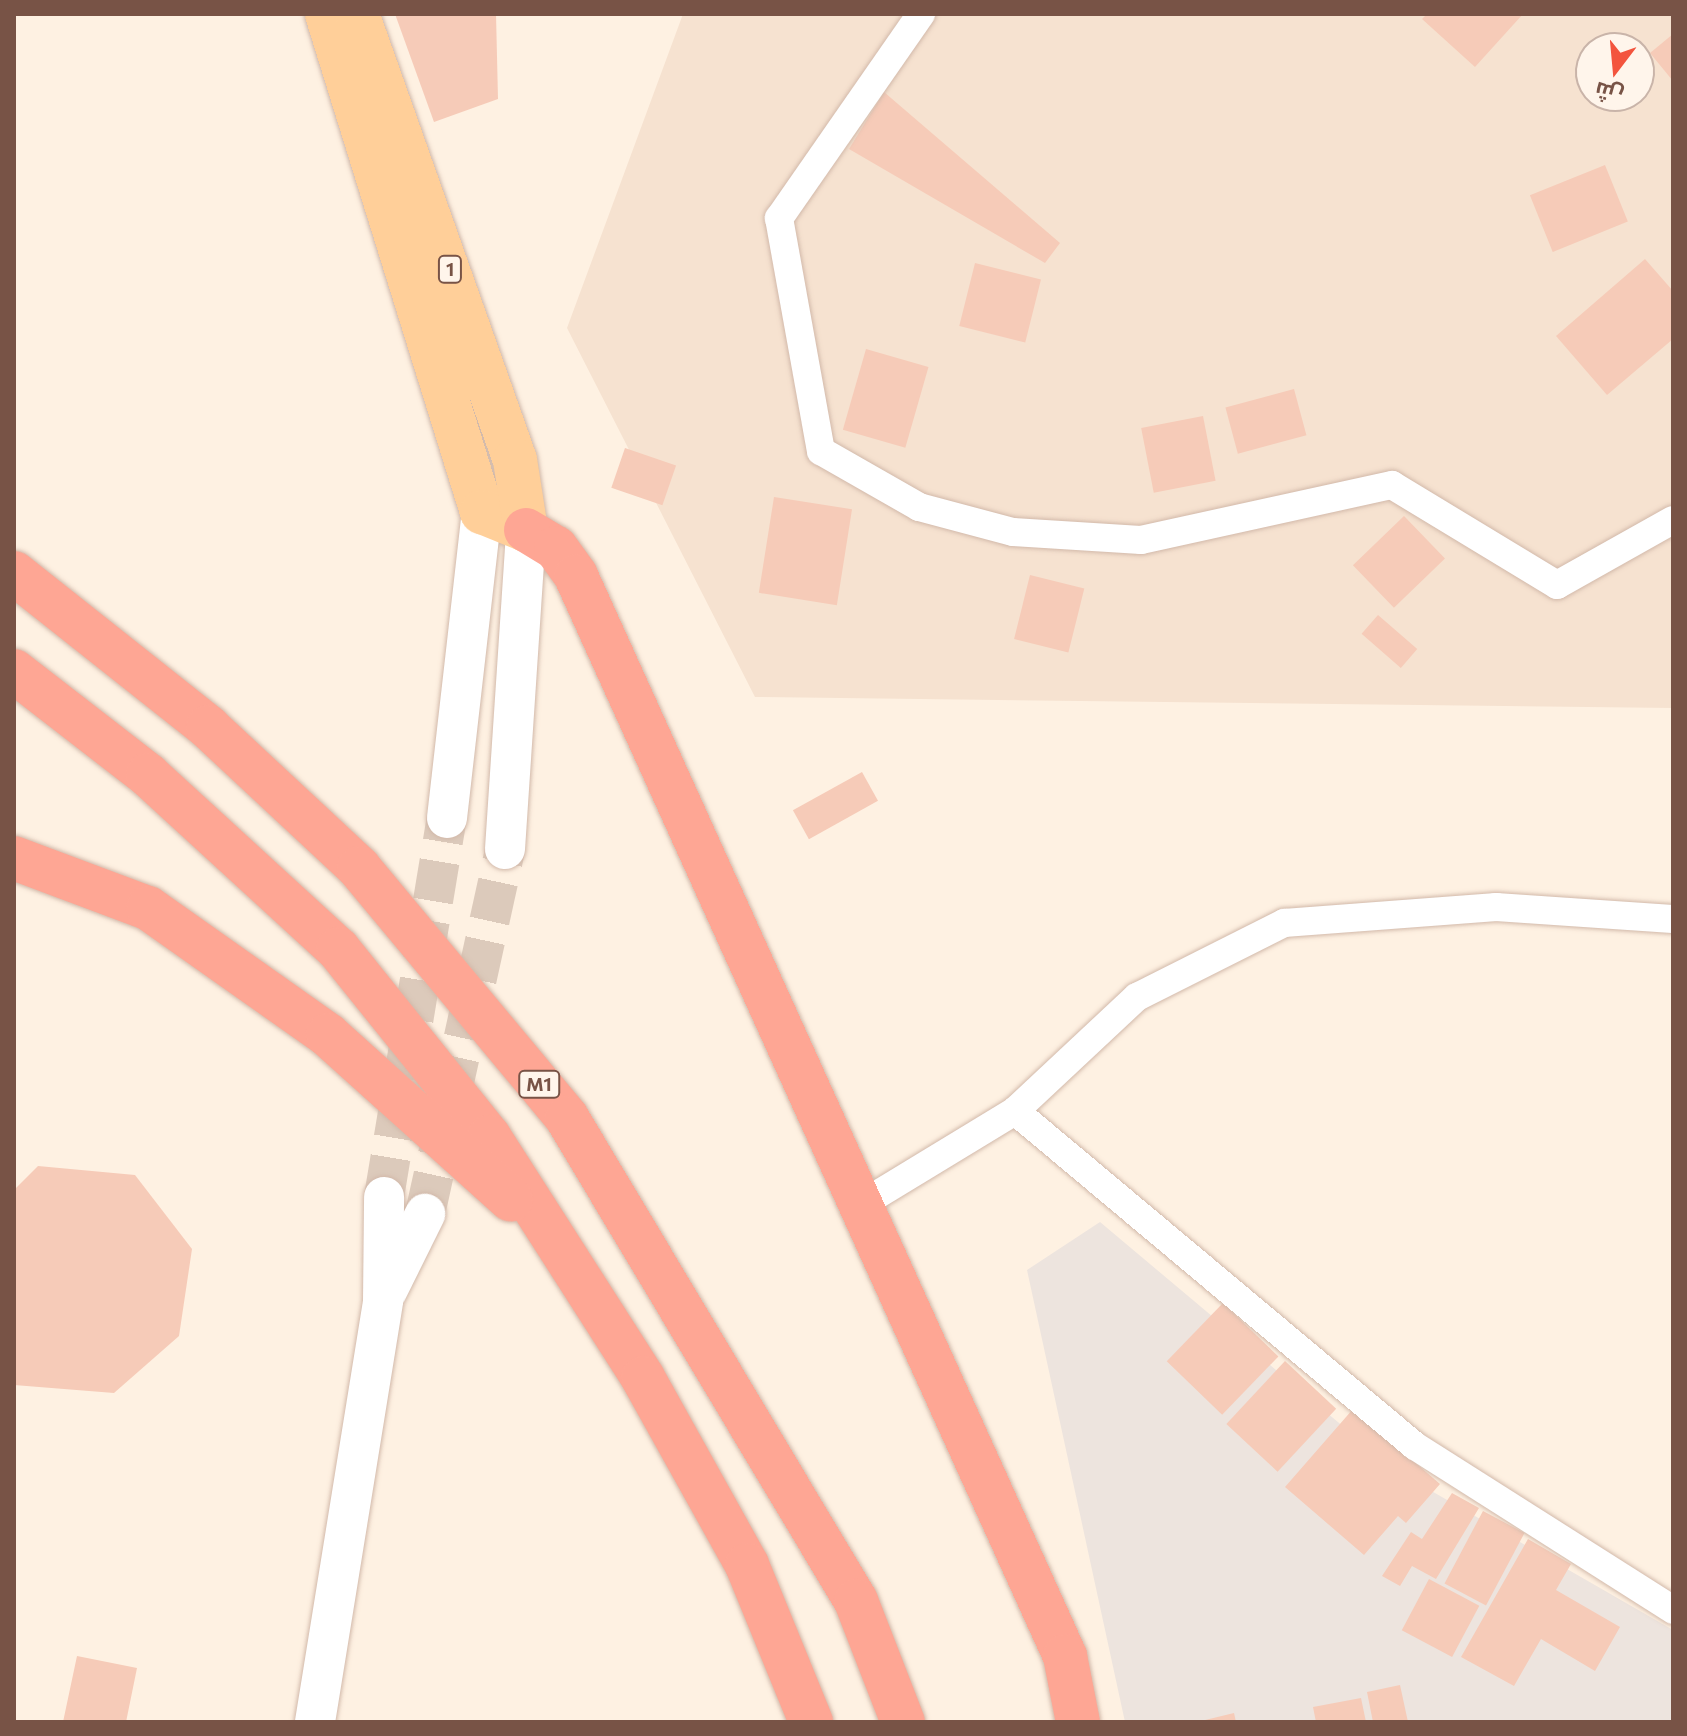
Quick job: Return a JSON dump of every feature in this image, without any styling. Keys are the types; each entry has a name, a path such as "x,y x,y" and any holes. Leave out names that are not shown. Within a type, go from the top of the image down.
{"highway":[{"path":"526,530 556,548 576,576 1065,1656 1078,1722"},
{"name":"M1","path":"14,573 208,727 359,868 567,1118 856,1601 903,1722"},
{"path":"14,671 148,775 338,949 489,1137 540,1226 643,1378 747,1565 811,1722"},
{"path":"14,858 148,908 328,1035 540,1226"}],"main road":[{"name":"1","path":"327,14 482,512"},
{"name":"1","path":"357,14 515,460 526,530"},
{"path":"447,818 482,512 526,530 505,849"},
{"path":"315,1722 383,1300 384,1197"},
{"path":"383,1300 425,1214"}],"street":[{"path":"921,14 779,218 821,451 919,507 1029,533 1141,540 1392,485 1557,585 1673,520"},
{"path":"862,1204 1015,1111 1137,997 1284,923 1496,907 1673,919"},
{"path":"1015,1111 1415,1446 1673,1610"}],"shaded area":[{"path":"683,14 1673,14 1673,708 755,697 567,328"},
{"path":"1100,1222 1395,1470 1673,1630 1673,1722 1125,1722 1027,1270"}],"building":[{"path":"395,14 496,14 498,99 434,122"},
{"path":"1427,14 1523,14 1475,67 1422,19"},
{"path":"1673,34 1673,81 1655,59 1655,49"},
{"path":"884,92 1060,243 1045,263 849,149"},
{"path":"1605,165 1628,222 1553,252 1530,195"},
{"path":"1645,259 1673,291 1673,339 1607,395 1556,336"},
{"path":"975,263 1041,279 1025,343 959,326"},
{"path":"866,349 928,367 905,448 843,430"},
{"path":"1294,389 1306,435 1238,454 1225,407"},
{"path":"1203,416 1216,481 1154,493 1141,428"},
{"path":"625,448 676,466 662,505 611,488"},
{"path":"774,497 852,509 837,605 759,593"},
{"path":"1404,516 1445,558 1394,608 1353,565"},
{"path":"1030,575 1084,589 1068,653 1014,639"},
{"path":"1378,615 1417,649 1401,668 1362,634"},
{"path":"862,772 878,801 809,839 793,810"},
{"path":"38,1166 135,1175 192,1249 179,1336 114,1393 14,1385 14,1190"},
{"path":"1223,1303 1278,1356 1222,1415 1167,1361"},
{"path":"1285,1361 1336,1409 1278,1472 1226,1424"},
{"path":"1353,1409 1440,1484 1406,1523 1398,1516 1364,1555 1285,1487"},
{"path":"1452,1493 1479,1508 1436,1579 1412,1566 1400,1586 1382,1576 1411,1532 1422,1539"},
{"path":"1483,1511 1524,1533 1486,1605 1445,1583"},
{"path":"1528,1539 1571,1564 1556,1590 1620,1627 1595,1671 1541,1639 1514,1686 1461,1657"},
{"path":"1429,1579 1479,1606 1452,1657 1402,1630"},
{"path":"77,1656 137,1668 126,1722 63,1722"},
{"path":"1400,1685 1408,1722 1373,1722 1367,1692"},
{"path":"1361,1698 1366,1722 1316,1722 1313,1707"},
{"path":"1234,1713 1236,1722 1201,1722 1201,1721"}],"tunnel":[{"path":"384,1197 447,818"},
{"path":"425,1214 505,849"}]}
